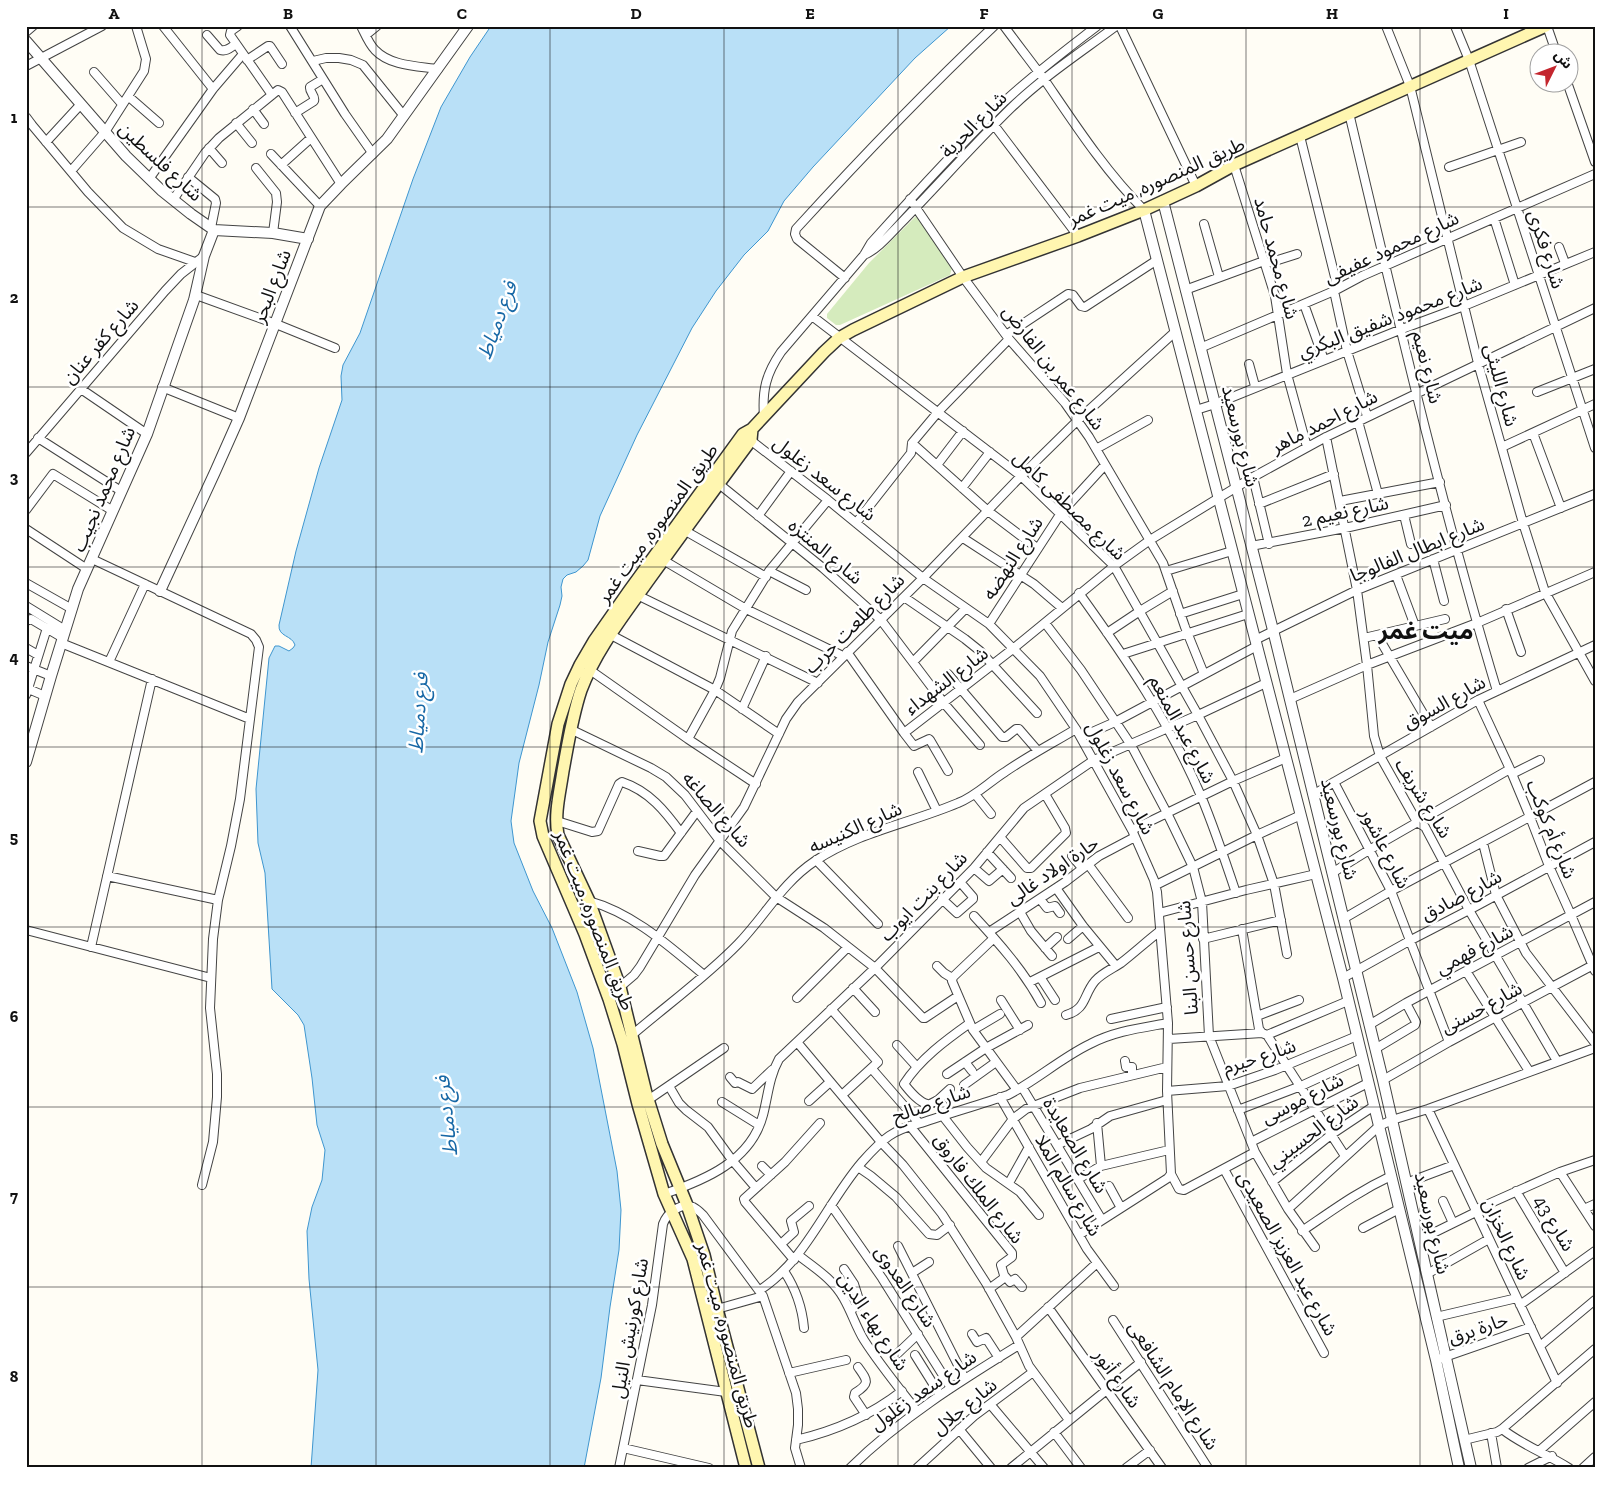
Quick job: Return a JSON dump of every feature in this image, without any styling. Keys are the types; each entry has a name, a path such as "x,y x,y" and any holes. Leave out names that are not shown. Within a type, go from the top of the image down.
{"main road":[{"name":"طريق المنصوره, ميت غمر","path":"746,1468 692,1259 664,1194 638,1104 624,1044 585,934 543,836 540,821 558,724 571,684 587,653 749,435 839,338 963,277 1144,210 1196,186 1234,165 1547,26"},
{"name":"طريق المنصوره, ميت غمر","path":"749,435 719,484 680,528 663,560 633,593 590,670 570,729 557,821 558,835 562,847 589,901 620,987 648,1100 662,1144 687,1205 704,1255 759,1468"}],"street":[{"path":"26,32 33,26"},
{"path":"26,66 102,26"},
{"path":"71,171 105,132 146,67 146,59 136,26"},
{"path":"163,26 213,88"},
{"path":"238,26 231,31 230,35 274,93"},
{"path":"290,26 345,114 373,154"},
{"path":"361,26 374,49 383,58 394,62 438,69"},
{"path":"366,35 377,26"},
{"path":"845,278 797,239 796,229 876,141 994,26"},
{"path":"1004,26 1044,79 1096,154 1144,210"},
{"name":"شارع الحرية","path":"764,417 763,398 766,381 772,366 781,352 864,255 871,243 1006,101 1038,72 1097,26"},
{"name":"شارع الحرية","path":"864,255 876,248 1012,108 1044,79 1116,26"},
{"path":"1120,26 1196,186"},
{"name":"شارع الليثى","path":"1386,26 1410,86 1478,363 1523,523 1545,592 1595,681"},
{"name":"شارع فكرى","path":"1455,26 1469,60 1595,448"},
{"path":"1547,26 1553,42"},
{"name":"شارع البحر","path":"160,591 239,418 320,206 387,139 438,69 462,28"},
{"path":"207,35 223,51 236,44"},
{"name":"شارع فلسطين","path":"26,41 105,132 149,179 173,200 213,229"},
{"path":"149,179 213,88 245,57 270,46 282,64"},
{"path":"1058,56 1065,65"},
{"path":"313,62 326,58 339,58 363,65 404,116"},
{"path":"94,72 122,104"},
{"path":"295,113 314,101 308,86 323,79"},
{"path":"173,200 209,148 236,123 278,90 282,92 341,184"},
{"path":"1570,92 1595,162"},
{"path":"128,96 159,123"},
{"path":"1006,101 1012,108"},
{"path":"46,142 81,104"},
{"path":"254,110 264,124"},
{"name":"شارع نعيم","path":"1350,113 1385,265 1457,550 1497,691"},
{"path":"26,117 88,192 123,228 158,249 200,259"},
{"path":"236,123 252,143"},
{"path":"994,126 1078,236"},
{"path":"1300,136 1336,276 1334,291 1347,351 1367,416"},
{"path":"282,165 311,138"},
{"path":"1449,167 1521,142"},
{"path":"209,148 222,163"},
{"path":"271,154 320,206"},
{"name":"شارع محمد حامد","path":"1234,165 1275,296 1287,374 1307,447"},
{"path":"256,168 276,193 277,202 273,233"},
{"name":"شارع محمود عفيفى","path":"1200,348 1334,291 1385,265 1595,174"},
{"path":"188,178 214,199 216,203 213,229 273,233 308,239"},
{"name":"شارع عمر بن الفارض","path":"910,200 963,277 1008,337 1078,420 1096,449 1158,551 1187,634 1204,674"},
{"name":"شارع بورسعيد","path":"1163,201 1252,546 1383,1080 1436,1317 1460,1468"},
{"name":"شارع بورسعيد","path":"1144,210 1343,978 1399,1208 1471,1468"},
{"path":"1494,218 1515,284"},
{"path":"1204,224 1219,277"},
{"name":"شارع محمد نجيب","path":"26,762 72,609 87,569 147,434 162,387 196,296 200,259 213,229"},
{"path":"1559,247 1565,264"},
{"name":"شارع محمود شفيق البكري","path":"1196,410 1464,306 1595,252"},
{"path":"1166,294 1174,286 1182,287 1185,290 1219,277 1297,254"},
{"name":"شارع كفر عنان","path":"26,452 165,291 200,259"},
{"path":"856,523 911,453 912,443 938,412 1008,337 1068,294 1073,295 1081,306 1085,307 1158,265 1168,272 1173,272 1179,266"},
{"path":"196,296 276,324 336,348"},
{"path":"1304,304 1324,360"},
{"name":"شارع احمد ماهر","path":"1014,648 1079,593 1150,540 1253,477 1367,416 1595,308"},
{"name":"شارع مصطفى كامل","path":"812,316 1021,476 1114,566 1198,715 1233,781 1258,835 1274,884 1287,954"},
{"name":"شارع طلعت حرب","path":"620,987 634,975 695,875 744,808 791,710 963,538 1021,476 1078,420 1176,331"},
{"path":"1249,364 1255,386"},
{"path":"1537,392 1595,369"},
{"path":"162,387 239,418"},
{"path":"81,389 147,434"},
{"path":"1502,447 1595,404"},
{"path":"1096,449 1148,420"},
{"path":"1358,421 1378,494"},
{"path":"937,466 963,431"},
{"path":"1533,433 1561,508"},
{"name":"شارع سعد زغلول","path":"749,435 923,578 989,624 1040,676 1076,728 1134,834 1156,885 1169,1039 1167,1100 1171,1174"},
{"name":"شارع شريف","path":"1326,437 1357,590 1374,736 1380,756 1417,822 1425,827 1469,910 1557,1061"},
{"path":"38,438 121,491"},
{"path":"912,443 988,511 1037,548"},
{"path":"962,488 990,452"},
{"name":"شارع النهضه","path":"989,624 1061,513 1105,465"},
{"path":"758,516 791,471"},
{"path":"26,510 51,475 55,474 113,511"},
{"path":"1259,504 1334,474"},
{"path":"1253,477 1269,544"},
{"path":"1340,501 1440,482"},
{"name":"شارع المنتزه","path":"719,484 823,568 880,620 943,702 980,745"},
{"name":"شارع ابطال الفالوجا","path":"1081,737 1115,722 1204,674 1256,643 1273,630 1357,590 1595,494"},
{"path":"688,739 720,678 732,631 768,574 828,500"},
{"name":"شارع نعيم 2","path":"1252,546 1345,528 1446,505"},
{"path":"1404,515 1411,544"},
{"path":"680,528 768,574 806,590"},
{"path":"26,530 87,569"},
{"path":"963,538 1047,594 1062,608"},
{"path":"1166,571 1232,551"},
{"path":"92,559 251,634 256,640 259,651 238,806 218,900 213,939 210,1008 216,1052 217,1097 213,1142 202,1185"},
{"path":"1433,559 1444,600"},
{"path":"663,560 746,609 845,654"},
{"path":"1290,699 1367,665 1477,622 1595,572"},
{"path":"1396,575 1415,626"},
{"path":"26,583 72,609"},
{"path":"109,662 145,584"},
{"path":"1107,632 1173,591"},
{"path":"633,593 818,682"},
{"name":"شارع عبد المنعم","path":"1079,593 1123,654 1167,729 1201,796 1223,852 1236,893"},
{"path":"1180,614 1243,594"},
{"path":"904,597 965,639 993,664 1037,713"},
{"path":"26,606 63,637"},
{"path":"912,662 966,608"},
{"path":"1506,609 1521,652"},
{"path":"1123,654 1248,614"},
{"path":"26,620 31,619 109,662 250,719"},
{"path":"1364,638 1445,619"},
{"name":"شارع حسن البنا","path":"1045,623 1081,670 1131,745 1193,867 1202,902 1209,1036 1255,1152 1302,1232 1315,1247"},
{"path":"45,696 27,691 30,667 38,655 47,628"},
{"path":"611,635 715,690 779,734"},
{"path":"1377,635 1431,727"},
{"name":"شارع السوق","path":"1313,795 1478,700 1595,645"},
{"path":"26,648 38,655"},
{"name":"شارع الشهداء","path":"845,654 904,733 1014,648"},
{"path":"742,709 766,656"},
{"path":"30,667 51,676"},
{"path":"590,670 756,784"},
{"path":"948,674 1002,738 1006,738 1018,729 1038,751"},
{"path":"91,947 152,680"},
{"name":"شارع بنت ايوب","path":"664,1194 708,1178 741,1152 755,1135 774,1068 779,1059 875,968 974,868 1019,813 1094,760 1167,729 1266,683"},
{"name":"شارع أم كوكب","path":"1478,700 1511,771 1549,866 1594,967"},
{"name":"شارع الكنيسه","path":"632,1034 721,961 754,928 776,897 801,871 816,860 862,837 960,803 1005,772 1076,728"},
{"name":"شارع الصاغه","path":"570,729 666,777 685,795 720,841 776,897 824,928 875,968 923,1019 958,996"},
{"path":"904,733 914,746 929,739 948,771"},
{"name":"حارة اولاد غالى","path":"952,978 991,935 1085,866 1167,813 1286,758"},
{"path":"1332,873 1417,822 1511,771 1540,760"},
{"path":"918,772 937,811"},
{"path":"557,821 596,832 600,828 619,784 622,782 644,792 652,798 681,833"},
{"name":"شارع عاشور","path":"1334,782 1391,892 1449,1042"},
{"path":"1344,919 1595,782"},
{"path":"975,794 991,814"},
{"path":"1000,837 1028,868 1031,868 1066,833 1045,794"},
{"path":"638,851 664,856 697,811"},
{"path":"1156,885 1301,815"},
{"name":"شارع صادق","path":"1343,978 1595,842"},
{"path":"1482,843 1496,895 1526,953 1595,1043"},
{"path":"987,852 1011,878"},
{"path":"1072,856 1085,866 1128,918"},
{"path":"816,860 878,924"},
{"path":"974,868 989,881 1003,870"},
{"path":"1159,912 1316,874"},
{"path":"107,876 218,900"},
{"path":"942,899 957,913 973,899 960,882"},
{"path":"1056,888 1099,947 1116,966"},
{"path":"1040,899 1047,907 1055,906 1060,913"},
{"path":"589,901 615,911 658,937 704,975"},
{"name":"شارع فهمي","path":"1370,1025 1406,1003 1595,902"},
{"path":"1020,912 1031,931 1052,956"},
{"path":"974,916 1030,982 1040,1003"},
{"path":"1203,939 1281,920"},
{"path":"1068,939 1083,926"},
{"path":"1242,929 1259,1029 1265,1034 1288,1065 1345,1156"},
{"path":"26,930 211,978"},
{"path":"1066,1015 1081,1007 1097,980 1160,931"},
{"path":"1045,948 1057,937"},
{"path":"797,998 848,947"},
{"path":"1030,982 1099,947"},
{"path":"937,966 952,978 972,1027 996,1062 1020,1089"},
{"name":"شارع حسنى","path":"1383,1080 1495,1017 1594,967"},
{"path":"1466,971 1528,1072"},
{"path":"1040,977 1055,1000"},
{"path":"853,988 874,1012"},
{"path":"1001,1000 1020,1030"},
{"path":"1257,1016 1299,1000"},
{"path":"1169,1039 1265,1034 1348,1000"},
{"path":"1375,1049 1415,1025 1416,1022 1406,1003"},
{"path":"1112,1019 1125,1012 1167,1007"},
{"path":"831,1009 878,1062 842,1096"},
{"path":"950,1089 938,1100 927,1104 912,1093 904,1084 917,1067 942,1044 1000,1014"},
{"name":"شارع صالح","path":"717,1309 762,1293 796,1257 858,1167 881,1142 898,1131 1020,1089 1073,1053 1106,1036 1168,1023"},
{"path":"947,1074 986,1048 1028,1025"},
{"name":"شارع حيرم","path":"1167,1091 1228,1086 1288,1065 1357,1036"},
{"path":"796,1042 918,1183 950,1225 989,1290 1025,1359 1069,1420"},
{"path":"897,1045 917,1067"},
{"path":"648,1100 724,1048"},
{"path":"1288,1209 1379,1126 1595,1048"},
{"path":"1238,1110 1301,1086 1362,1058"},
{"path":"1125,1061 1126,1067 1132,1067 1132,1074"},
{"path":"965,1062 972,1071"},
{"path":"964,1084 996,1062"},
{"path":"981,1162 1013,1119 1026,1109 1094,1080 1167,1067"},
{"path":"730,1077 735,1083 746,1084 752,1089 774,1068"},
{"path":"872,1068 919,1123"},
{"path":"809,1101 830,1082"},
{"name":"شارع موسى","path":"1251,1142 1368,1083"},
{"path":"669,1086 679,1103 708,1127 732,1160 756,1188 820,1124"},
{"name":"شارع الصعايدة","path":"1020,1089 1033,1106 1102,1220"},
{"name":"شارع سالم الملا","path":"1000,1097 1079,1235 1096,1263 1114,1286"},
{"path":"938,1100 946,1114 986,1168 1020,1192 1039,1215"},
{"path":"1057,1145 1091,1129 1110,1116 1167,1100"},
{"path":"722,1102 759,1125"},
{"name":"شارع الحسيني","path":"1272,1182 1332,1134 1374,1106"},
{"name":"شارع الخزان","path":"1428,1109 1557,1383"},
{"path":"1098,1123 1101,1166"},
{"name":"شارع الملك فاروق","path":"910,1126 1012,1253 1012,1258 1001,1265 1004,1275 1003,1279 989,1290"},
{"path":"1009,1184 1029,1147"},
{"path":"1078,1180 1101,1166 1169,1150"},
{"path":"1079,1235 1168,1178 1171,1174 1179,1189 1184,1190 1255,1152"},
{"path":"1419,1240 1516,1191 1560,1172 1595,1160"},
{"path":"1406,1183 1454,1165"},
{"path":"762,1166 771,1175"},
{"path":"858,1167 896,1197 930,1234 937,1234 950,1225"},
{"name":"شارع عبد العزيز الصعيدى","path":"1224,1169 1324,1353"},
{"path":"1560,1172 1595,1226"},
{"path":"1302,1232 1347,1199 1391,1176"},
{"path":"1109,1186 1121,1208"},
{"name":"شارع بهاء الدين","path":"756,1188 744,1199 745,1202 781,1244 796,1257 829,1279 844,1299 861,1335 917,1411"},
{"name":"شارع 43","path":"1516,1191 1565,1273"},
{"path":"1443,1201 1453,1223"},
{"path":"1584,1209 1595,1204"},
{"path":"671,1212 687,1205 703,1215 762,1293 796,1393 798,1409 796,1456 801,1468"},
{"name":"شارع العدوى","path":"831,1205 952,1388"},
{"path":"781,1244 794,1232 791,1221 809,1206"},
{"path":"1363,1228 1399,1208"},
{"name":"شارع كورنيش النيل","path":"619,1468 652,1305 663,1224 667,1215 671,1212"},
{"path":"1427,1274 1489,1239"},
{"path":"898,1246 965,1379"},
{"path":"1436,1317 1519,1301 1595,1252"},
{"path":"912,1273 929,1262"},
{"name":"شارع سعد زغلول","path":"850,1468 886,1434 917,1411 999,1358 1048,1307 1096,1263"},
{"path":"844,1268 854,1284 860,1303 850,1310"},
{"path":"784,1271 798,1298 804,1328"},
{"path":"1004,1275 1010,1282 1015,1279 1022,1287"},
{"path":"1540,1346 1595,1300"},
{"name":"شارع أنور","path":"1048,1307 1162,1468"},
{"name":"شارع الإمام الشافعى","path":"1113,1320 1208,1468"},
{"name":"حارة برق","path":"1441,1358 1531,1327"},
{"path":"897,1354 918,1334"},
{"path":"972,1334 977,1342 986,1338 999,1358"},
{"path":"1464,1440 1502,1428 1595,1349"},
{"path":"914,1355 940,1395"},
{"path":"789,1373 846,1360"},
{"path":"1011,1468 1141,1362"},
{"path":"858,1367 866,1378 866,1383 864,1387 855,1393 854,1397 866,1415"},
{"name":"شارع جلال","path":"921,1467 959,1429 1033,1372"},
{"path":"637,1380 726,1392"},
{"path":"796,1440 832,1430 866,1415 902,1391"},
{"path":"1539,1450 1595,1402"},
{"path":"990,1404 1031,1450 1044,1468"},
{"path":"1502,1428 1513,1437 1552,1456 1568,1468"},
{"path":"959,1429 991,1468"},
{"path":"1054,1432 1080,1468"},
{"path":"1491,1433 1497,1468"},
{"path":"623,1448 709,1468"},
{"path":"1126,1468 1150,1450"},
{"path":"1528,1468 1552,1456"},
{"path":"1543,1468 1552,1456"},
{"path":"1582,1468 1595,1457"}],"green space":[{"path":"917,215 952,268 950,275 840,325 836,325 827,318 827,314 869,263"}],"water":[{"name":"فرع دمياط","path":"491,26 951,26 915,58 813,167 784,201 768,231 744,255 716,291 692,328 637,435 600,516 588,560 576,572 567,575 563,579 560,605 548,642 519,763 511,821 514,843 533,891 552,928 577,992 593,1048 617,1171 621,1210 619,1250 601,1378 584,1468 311,1468 318,1370 309,1279 307,1231 312,1207 322,1180 325,1150 317,1125 304,1025 298,1015 272,989 265,873 258,843 256,789 269,658 275,646 289,651 295,645 291,639 281,632 279,625 296,551 319,468 342,400 341,376 343,365 360,333 413,179 441,107 470,57"}],"district":[{"name":"ميت غمر","path":"1426,631"}]}
